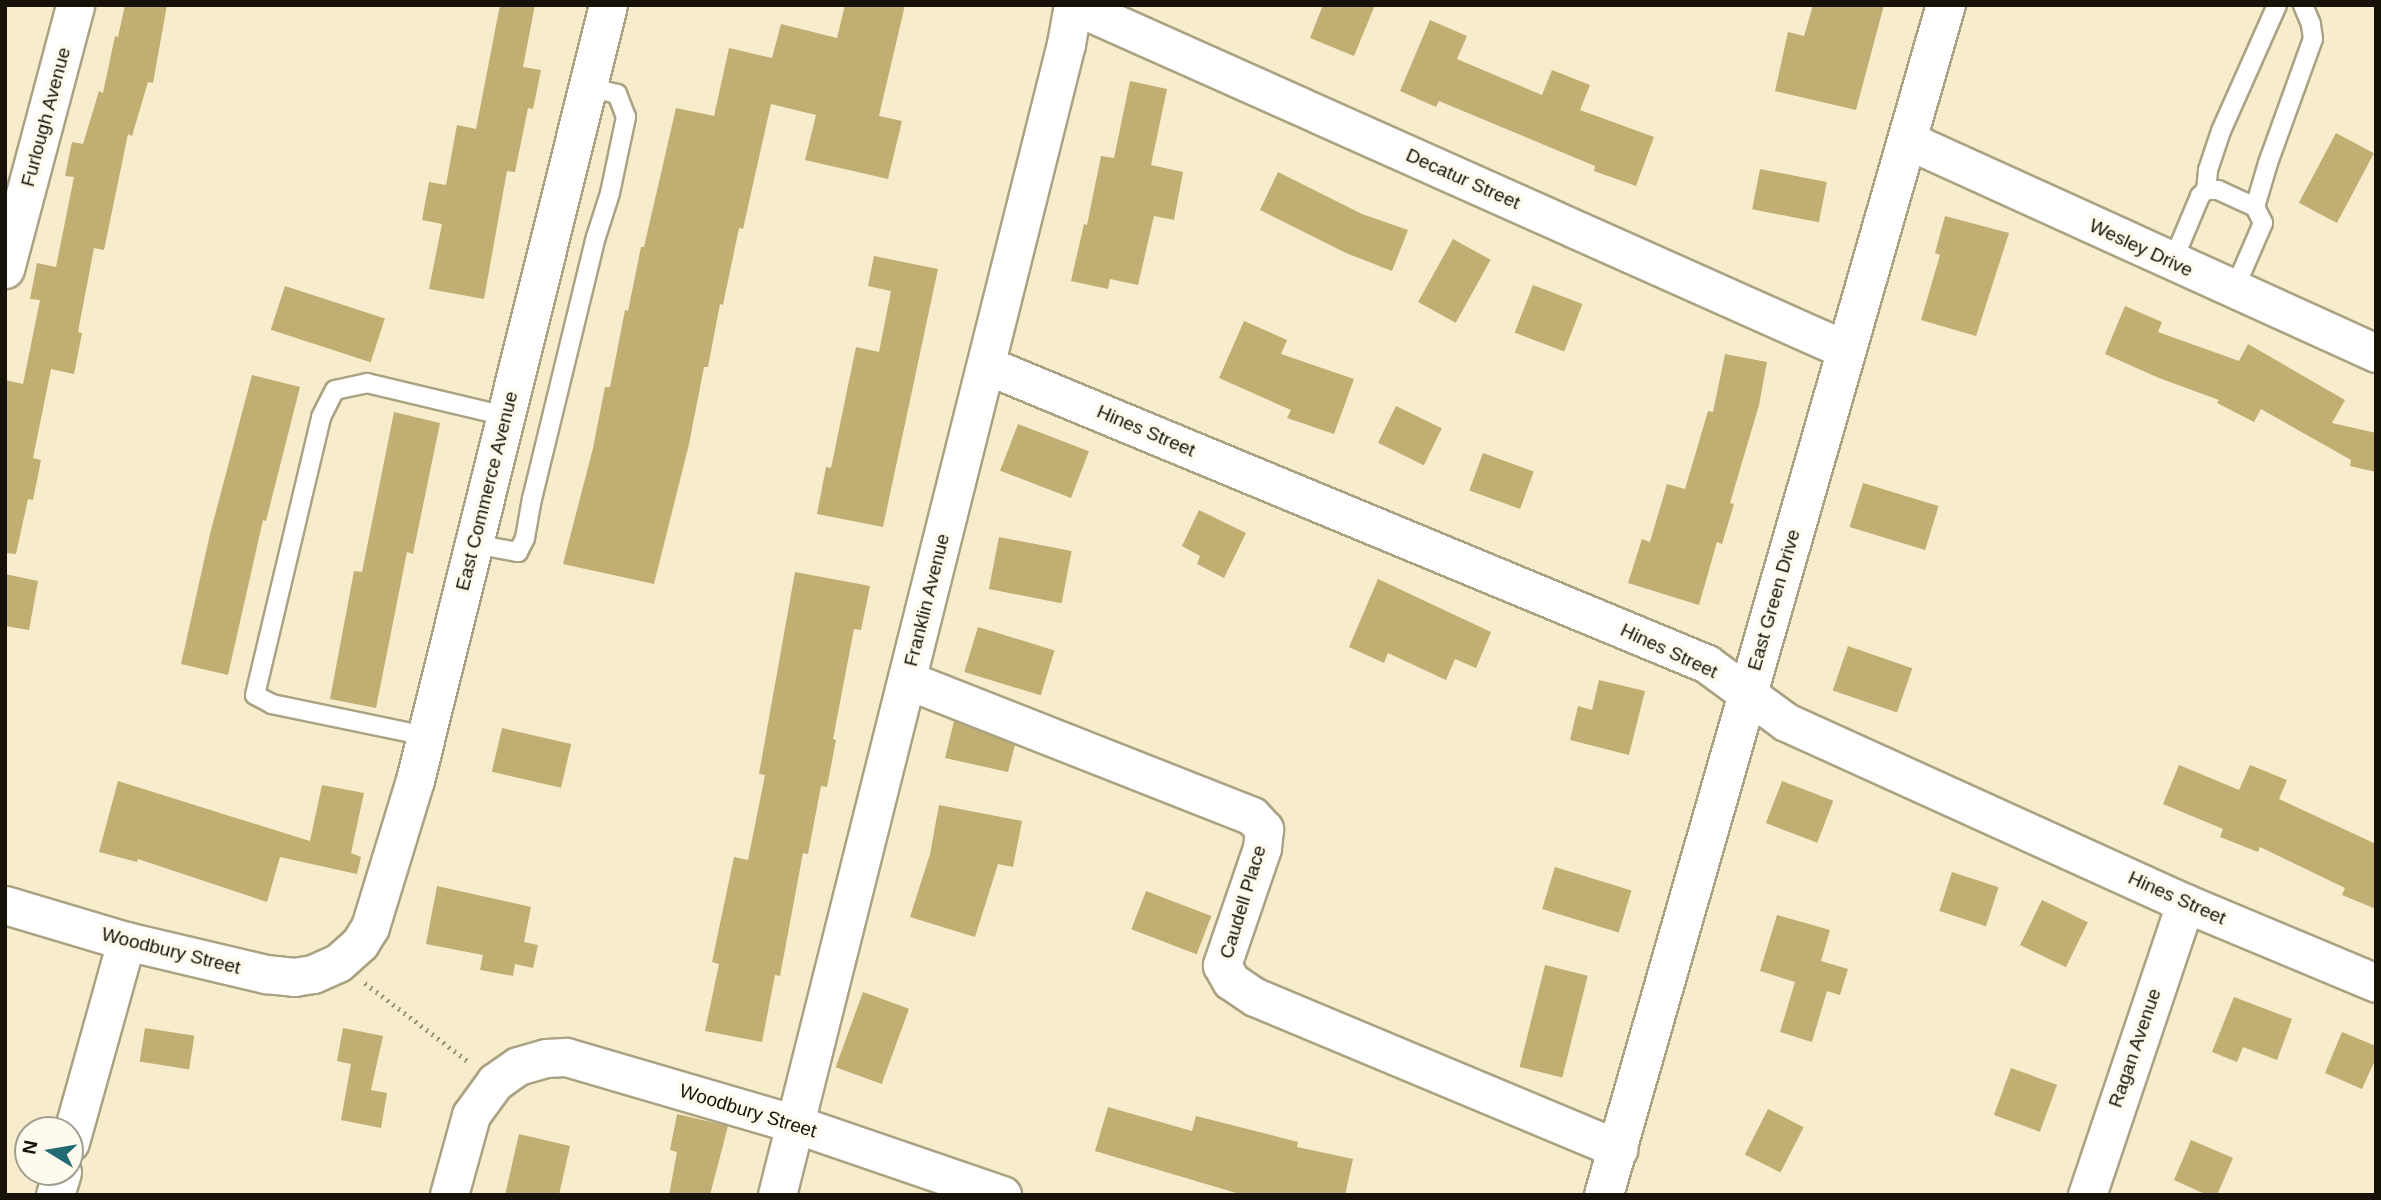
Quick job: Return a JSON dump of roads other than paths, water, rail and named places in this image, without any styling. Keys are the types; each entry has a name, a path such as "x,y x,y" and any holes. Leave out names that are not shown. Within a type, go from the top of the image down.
{"main road":[{"name":"East Green Drive","path":"1604,1195 1946,5"}],"street":[{"name":"Furlough Avenue","path":"5,269 75,5"},
{"name":"East Commerce Avenue","path":"338,963 360,943 370,927 426,736 608,5"},
{"name":"Franklin Avenue","path":"777,1195 1066,44 1073,5"},
{"name":"Decatur Street","path":"1081,5 1087,11 1846,350"},
{"name":"Wesley Drive","path":"1907,140 2172,263 2376,353"},
{"name":"Hines Street","path":"986,365 1707,664 1786,722 2185,903 2376,983"},
{"name":"Caudell Place","path":"906,680 1252,817 1264,829 1262,848 1222,965 1231,981 1255,996 1618,1149"},
{"name":"Ragan Avenue","path":"2087,1195 2185,903"},
{"name":"Woodbury Street","path":"5,905 126,941 266,974 294,977 313,974 338,963"},
{"path":"77,1116 126,941"},
{"name":"Woodbury Street","path":"449,1195 471,1115 495,1082 518,1066 546,1058 566,1057 795,1124 1002,1195"}],"lane":[{"path":"2172,263 2206,190 2208,170 2221,131 2277,5"},
{"path":"2255,207 2313,39 2311,24 2303,5"},
{"path":"474,544 518,552 525,538 532,499 596,237 610,193 626,117 617,94 589,87"},
{"path":"2206,190 2218,190 2255,207 2263,223 2234,290"},
{"path":"426,736 272,704 255,695 321,417 335,390 366,383 506,416"}]}
